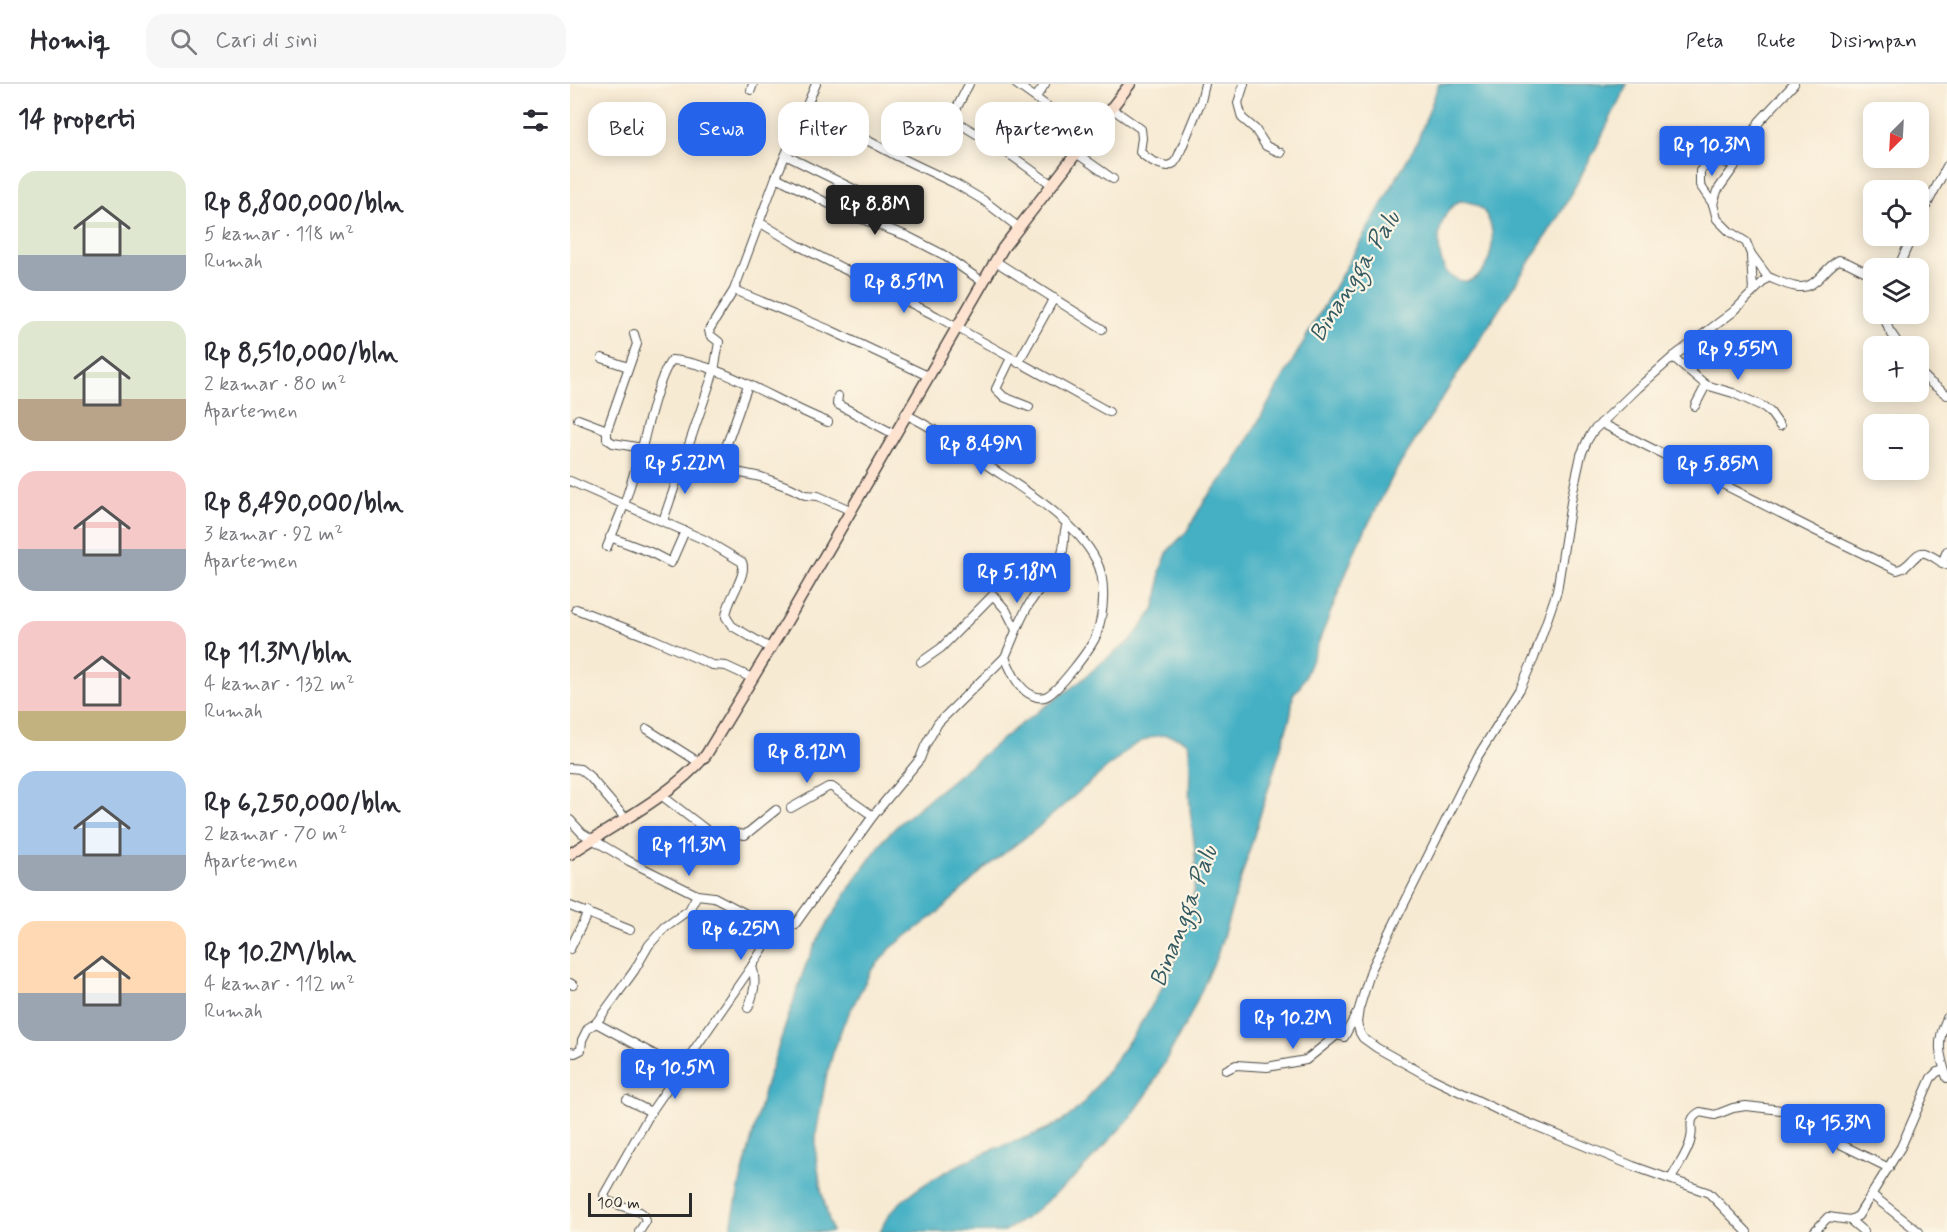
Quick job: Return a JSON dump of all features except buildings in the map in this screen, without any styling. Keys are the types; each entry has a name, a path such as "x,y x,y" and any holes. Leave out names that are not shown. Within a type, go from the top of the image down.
{"main road":[{"path":"1115,103 1130,84"},
{"path":"570,854 661,795 700,763 706,755 995,261 1018,227 1074,156"}],"street":[{"path":"808,102 816,84"},
{"path":"960,102 969,84"},
{"path":"1016,84 1043,102"},
{"path":"1036,97 1045,84"},
{"path":"1115,111 1141,129 1140,149 1143,155 1168,166 1174,163 1181,150 1201,101 1205,84"},
{"path":"1244,84 1238,103 1242,118 1255,129 1266,146 1281,153"},
{"path":"1713,204 1717,191 1736,165 1759,122 1794,84"},
{"path":"869,141 956,184 1018,227"},
{"path":"663,521 714,371 719,342 710,335 709,330 734,290 786,156 882,204 874,222"},
{"path":"1012,156 1051,183"},
{"path":"1080,156 1113,179"},
{"path":"1736,165 1719,161 1710,162 1700,171 1700,185 1713,204 1717,219 1730,232 1746,242 1751,254 1767,277 1799,288 1812,284 1829,265 1839,260 1863,270"},
{"path":"1929,201 1947,166"},
{"path":"776,177 849,214 874,222 942,254 983,282"},
{"path":"759,222 799,246 957,328 1109,412"},
{"path":"1751,254 1754,291"},
{"path":"995,261 1102,330"},
{"path":"1226,1070 1236,1065 1267,1067 1306,1060 1336,1035 1344,1037 1359,1009 1371,970 1424,861 1438,838 1478,756 1520,688 1534,658 1557,591 1581,455 1593,431 1673,357 1733,312 1767,277"},
{"path":"734,290 830,330 928,376"},
{"path":"1029,407 1004,397 996,389 1054,298"},
{"path":"634,334 637,344 615,397 607,439 642,448"},
{"path":"1673,357 1706,385 1764,407 1780,426"},
{"path":"602,358 628,367"},
{"path":"607,547 624,505 655,400 670,362 687,362 714,371 828,422"},
{"path":"1929,381 1947,395"},
{"path":"1695,406 1706,385"},
{"path":"718,469 748,386"},
{"path":"838,396 836,403 838,406 894,434"},
{"path":"905,414 950,438 1028,492 1067,524 1090,551 1101,572 1102,614 1095,637 1072,670 1045,698 1028,693 1017,681 1005,657"},
{"path":"578,419 607,430"},
{"path":"1601,423 1897,570 1904,569 1919,553 1924,553 1945,564 1947,552"},
{"path":"682,461 761,477 804,495 818,496 850,510"},
{"path":"570,481 685,531 742,562 743,571 728,604 726,616 732,626 770,648"},
{"path":"570,820 592,840 697,895 714,897 775,929 787,930 796,923 873,816 920,759 938,723 1005,657 1029,605 1061,556 1065,542 1064,530 1067,524"},
{"path":"610,537 650,552 671,563 685,531"},
{"path":"921,662 941,648 993,595 1006,610 1016,630"},
{"path":"576,609 712,665 726,666 752,678"},
{"path":"647,729 700,763"},
{"path":"570,768 580,769 589,776 625,818"},
{"path":"791,808 828,787 832,787 873,816"},
{"path":"661,795 702,828 712,832 746,835 776,810"},
{"path":"570,1052 575,1053 581,1050 582,1040 588,1028 596,1023 658,933 689,910 697,895"},
{"path":"570,906 630,930"},
{"path":"570,949 588,912"},
{"path":"639,1232 645,1221 644,1215 607,1201 604,1195 651,1112 775,929"},
{"path":"748,1008 754,995 752,966"},
{"path":"1359,1009 1360,1033 1377,1048 1431,1078 1506,1114 1633,1166 1709,1193 1747,1232"},
{"path":"1946,1074 1940,1057 1939,1040 1947,1018"},
{"path":"596,1023 681,1069"},
{"path":"1850,1220 1858,1216 1889,1168 1906,1137 1931,1078 1937,1072 1946,1074"},
{"path":"627,1100 651,1112"},
{"path":"1671,1179 1690,1142 1690,1123 1696,1115 1700,1112 1715,1114 1746,1106 1799,1112 1824,1136 1889,1168"},
{"path":"1872,1196 1918,1232"},
{"path":"1814,1232 1828,1217 1850,1220 1864,1232"}],"water":[{"name":"Binangga Palu","path":"1439,84 1627,84 1560,214 1395,472 1357,546 1304,679 1293,694 1291,714 1217,956 1189,1018 1147,1094 1130,1118 1077,1175 1028,1217 1003,1232 880,1232 892,1211 929,1182 973,1158 1040,1132 1070,1116 1096,1087 1161,990 1184,938 1195,882 1188,743 1166,735 1152,737 1131,747 1036,829 985,868 939,912 891,948 871,971 843,1025 833,1053 816,1134 816,1155 821,1189 832,1232 730,1232 765,1087 805,967 820,935 856,878 886,837 901,822 1017,727 1082,680 1130,641 1154,610 1159,591 1160,572 1168,551 1187,531 1205,500 1233,466 1417,142","holes":["1459,201 1477,205 1487,217 1492,233 1491,250 1486,266 1477,277 1464,281 1446,272 1441,259 1439,234 1443,219 1452,206"]}]}
